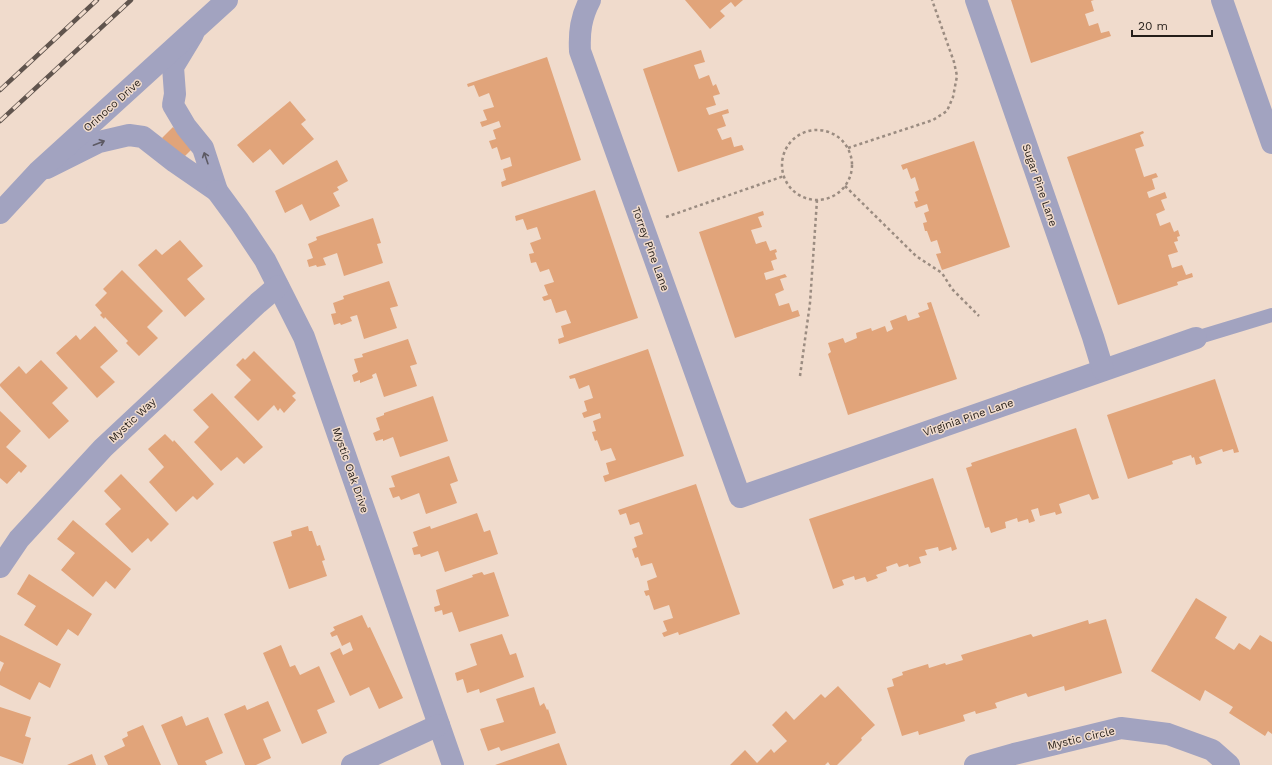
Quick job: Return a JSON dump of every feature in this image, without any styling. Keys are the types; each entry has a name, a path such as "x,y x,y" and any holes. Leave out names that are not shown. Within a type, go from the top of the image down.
{"street":[{"name":"Orinoco Drive","path":"0,213 38,172 227,0"},
{"name":"Torrey Pine Lane","path":"590,0 585,8 579,31 580,51 740,497"},
{"name":"Sugar Pine Lane","path":"976,0 1093,337 1103,370"},
{"path":"1222,0 1272,143"},
{"name":"Mystic Oak Drive","path":"196,28 173,67 175,94 173,105 186,127 203,148 218,191 240,221 265,260 304,337 453,765"},
{"name":"Mystic Oak Drive","path":"38,172 99,142 130,135 143,136 175,162 218,191"},
{"name":"Mystic Way","path":"0,567 18,539 103,448 278,286"},
{"name":"Virginia Pine Lane","path":"740,497 1196,338"},
{"path":"352,765 439,725"},
{"name":"Mystic Circle","path":"975,765 1121,728 1168,734 1212,750 1228,765"}],"lane":[{"path":"1196,338 1272,315"}],"path":[{"path":"848,148 933,120 947,111 953,97 957,76 954,62 932,0"},
{"path":"818,129 834,134 848,148 853,160 853,169 849,181 833,196 817,200 800,196 791,188 784,176 782,159 788,144 802,132 818,129"},
{"path":"665,217 784,176"},
{"path":"845,186 916,256 942,273 952,289 979,316"},
{"path":"800,376 810,304 817,200"}],"building":[{"path":"685,0 743,0 735,7 731,2 720,11 725,16 710,29"},
{"path":"1011,0 1094,0 1091,1 1094,11 1085,14 1089,26 1098,23 1101,33 1109,31 1111,36 1031,63"},
{"path":"701,50 705,62 694,65 699,79 709,75 713,86 716,84 720,94 713,96 716,105 706,108 709,115 728,109 729,113 722,115 726,126 717,129 722,140 731,137 734,147 742,145 744,150 678,172 643,69"},
{"path":"547,57 581,160 502,187 501,182 506,180 503,169 512,166 510,157 501,160 497,147 492,149 489,141 496,139 493,130 501,127 499,121 482,127 480,122 487,120 483,110 494,107 489,93 479,97 474,85 468,87 467,84"},
{"path":"290,101 306,120 301,124 314,139 283,165 270,149 253,163 237,145"},
{"path":"173,127 194,147 183,158 162,138"},
{"path":"1143,131 1144,133 1140,135 1144,146 1135,149 1144,177 1156,173 1158,177 1152,179 1155,189 1147,192 1149,198 1165,192 1167,198 1161,200 1165,210 1156,214 1160,226 1170,222 1174,232 1178,230 1180,236 1177,237 1178,241 1174,242 1178,252 1168,255 1172,268 1182,265 1186,275 1192,273 1193,277 1177,282 1178,285 1118,305 1067,157"},
{"path":"974,141 1010,247 942,270 936,254 941,253 937,240 931,242 927,231 925,231 923,223 927,222 924,213 929,211 927,204 916,208 914,202 918,201 915,192 919,190 915,177 911,179 907,168 903,170 901,165"},
{"path":"337,160 348,181 337,187 339,190 333,193 340,206 310,221 302,204 285,213 275,191"},
{"path":"595,190 638,318 559,344 558,339 564,337 561,326 571,323 566,310 556,313 551,299 544,301 542,297 548,295 544,285 554,282 549,269 540,272 536,262 531,263 529,254 534,253 530,243 541,239 537,227 527,230 523,219 516,221 515,216"},
{"path":"763,211 764,215 758,217 762,227 751,230 756,244 766,241 770,251 776,249 777,252 775,253 777,259 771,261 774,270 764,273 766,280 785,274 787,277 780,279 784,290 775,294 779,306 789,303 792,312 798,310 800,316 735,338 699,232"},
{"path":"373,218 381,243 377,244 383,263 344,276 337,253 323,258 326,265 309,267 307,260 313,258 308,244 317,240 316,237"},
{"path":"180,240 203,266 187,279 205,299 185,317 138,265 156,249 162,255"},
{"path":"122,270 163,311 147,327 158,338 139,356 126,343 128,341 105,317 104,319 100,315 102,313 95,305 107,293 103,289"},
{"path":"389,281 398,306 390,308 397,328 364,339 357,315 350,317 352,321 341,325 340,323 334,325 331,314 336,313 333,303 344,299 343,296"},
{"path":"931,302 957,379 848,415 828,354 831,352 828,343 843,338 845,343 857,338 856,333 871,328 872,331 885,326 887,332 893,329 890,321 906,315 908,321 920,317 918,313 929,309 927,303"},
{"path":"95,326 118,351 100,367 115,382 97,398 56,353 76,335 80,340"},
{"path":"408,339 417,364 410,366 417,386 384,397 376,373 372,375 373,378 360,383 360,380 354,382 352,375 358,372 354,359 363,357 362,354"},
{"path":"648,349 684,456 605,482 603,476 609,474 606,463 616,460 611,448 601,451 597,440 595,441 592,432 596,431 593,421 601,418 600,413 584,418 582,413 587,411 584,401 593,398 589,385 579,389 575,378 570,379 569,376"},
{"path":"254,351 296,393 292,396 296,400 284,413 280,408 278,411 274,405 258,421 234,397 251,380 236,365 243,358 245,360"},
{"path":"41,360 68,388 52,403 69,421 49,439 0,386 0,384 19,366 26,374"},
{"path":"1215,379 1239,452 1234,453 1233,449 1223,452 1222,449 1199,457 1202,463 1196,465 1194,457 1192,458 1191,455 1172,461 1173,464 1128,479 1107,415"},
{"path":"212,393 263,447 244,464 237,457 221,471 194,442 209,427 193,410"},
{"path":"433,396 448,441 400,457 393,437 383,441 383,439 376,441 373,433 380,430 376,418 384,415 384,413"},
{"path":"0,411 21,431 6,447 27,466 21,473 19,471 7,484 0,478"},
{"path":"1076,428 1099,498 1092,500 1089,494 1059,504 1062,513 1056,515 1055,512 1040,516 1038,508 1031,510 1035,521 1029,523 1028,519 1018,522 1017,518 1005,522 1006,528 991,533 989,527 985,528 966,468 972,466 971,463"},
{"path":"165,434 173,442 174,440 214,484 197,500 193,496 176,512 149,482 164,467 148,449"},
{"path":"449,456 458,481 450,484 457,503 426,514 419,493 401,500 399,496 393,498 389,488 395,487 391,476"},
{"path":"121,474 169,524 151,542 148,538 132,553 105,524 121,509 104,491"},
{"path":"933,478 957,549 952,551 951,547 939,551 938,547 925,550 927,555 919,557 921,563 909,567 908,564 899,567 897,563 886,567 887,571 876,575 878,578 867,582 865,577 855,580 854,576 842,580 844,585 833,589 809,519"},
{"path":"696,484 740,614 679,635 678,632 664,637 662,633 667,631 663,621 673,618 669,605 654,610 649,595 646,596 644,591 649,590 647,581 657,577 652,563 641,566 638,557 635,558 632,549 637,547 634,537 643,534 639,522 630,525 626,513 620,515 618,510"},
{"path":"477,513 484,532 490,530 498,554 445,572 438,551 421,557 420,554 414,555 412,548 418,546 413,532 430,526 431,529"},
{"path":"73,520 131,569 115,589 106,581 93,597 61,570 75,553 57,539"},
{"path":"308,526 309,531 312,531 317,546 320,545 325,560 322,561 327,576 289,589 273,542 292,536 291,531"},
{"path":"482,572 484,575 494,572 509,616 459,632 452,612 443,615 442,610 435,612 434,607 440,605 436,590 473,577 472,575"},
{"path":"29,574 92,614 78,636 68,629 57,646 24,625 36,606 17,594"},
{"path":"1196,598 1227,617 1215,638 1234,650 1239,643 1250,650 1260,635 1272,642 1272,734 1268,731 1265,736 1229,713 1233,707 1205,690 1200,701 1151,671"},
{"path":"362,615 368,628 370,627 403,698 379,709 369,687 350,696 330,653 340,648 343,655 353,650 350,642 342,646 337,635 332,637 330,633 335,630 333,627"},
{"path":"1106,619 1122,673 1065,691 1064,686 1028,697 1026,693 995,703 997,708 976,714 975,711 963,715 965,721 919,735 918,731 902,736 887,688 894,686 892,679 903,675 902,672 928,664 929,668 945,663 946,665 963,660 961,655 1031,634 1033,637 1088,620 1089,624"},
{"path":"502,634 510,655 516,653 524,677 480,693 479,689 467,693 463,679 457,681 455,673 477,665 470,644"},
{"path":"0,635 61,664 50,688 39,682 30,700 0,685 0,672 4,663 0,661"},
{"path":"281,645 290,667 295,665 300,675 319,666 335,702 317,710 327,733 302,744 263,653"},
{"path":"838,686 875,725 837,765 830,765 828,762 825,765 730,765 745,750 757,763 771,749 774,753 787,741 772,725 786,711 794,720 821,694 825,698"},
{"path":"534,687 540,706 544,703 547,710 548,709 556,733 501,751 499,747 488,751 480,729 504,722 496,699"},
{"path":"268,701 281,731 263,739 271,758 256,765 245,765 224,714 245,705 247,710"},
{"path":"0,707 31,717 25,736 31,738 23,764 0,756"},
{"path":"182,716 186,726 208,717 223,753 205,761 207,765 178,765 161,725"},
{"path":"143,725 161,765 108,765 104,756 125,746 122,739 128,736 127,732"},
{"path":"559,743 567,765 495,765"},
{"path":"92,754 96,765 67,765"}],"railway":[{"path":"0,90 97,0"},
{"path":"0,121 131,0"}]}
